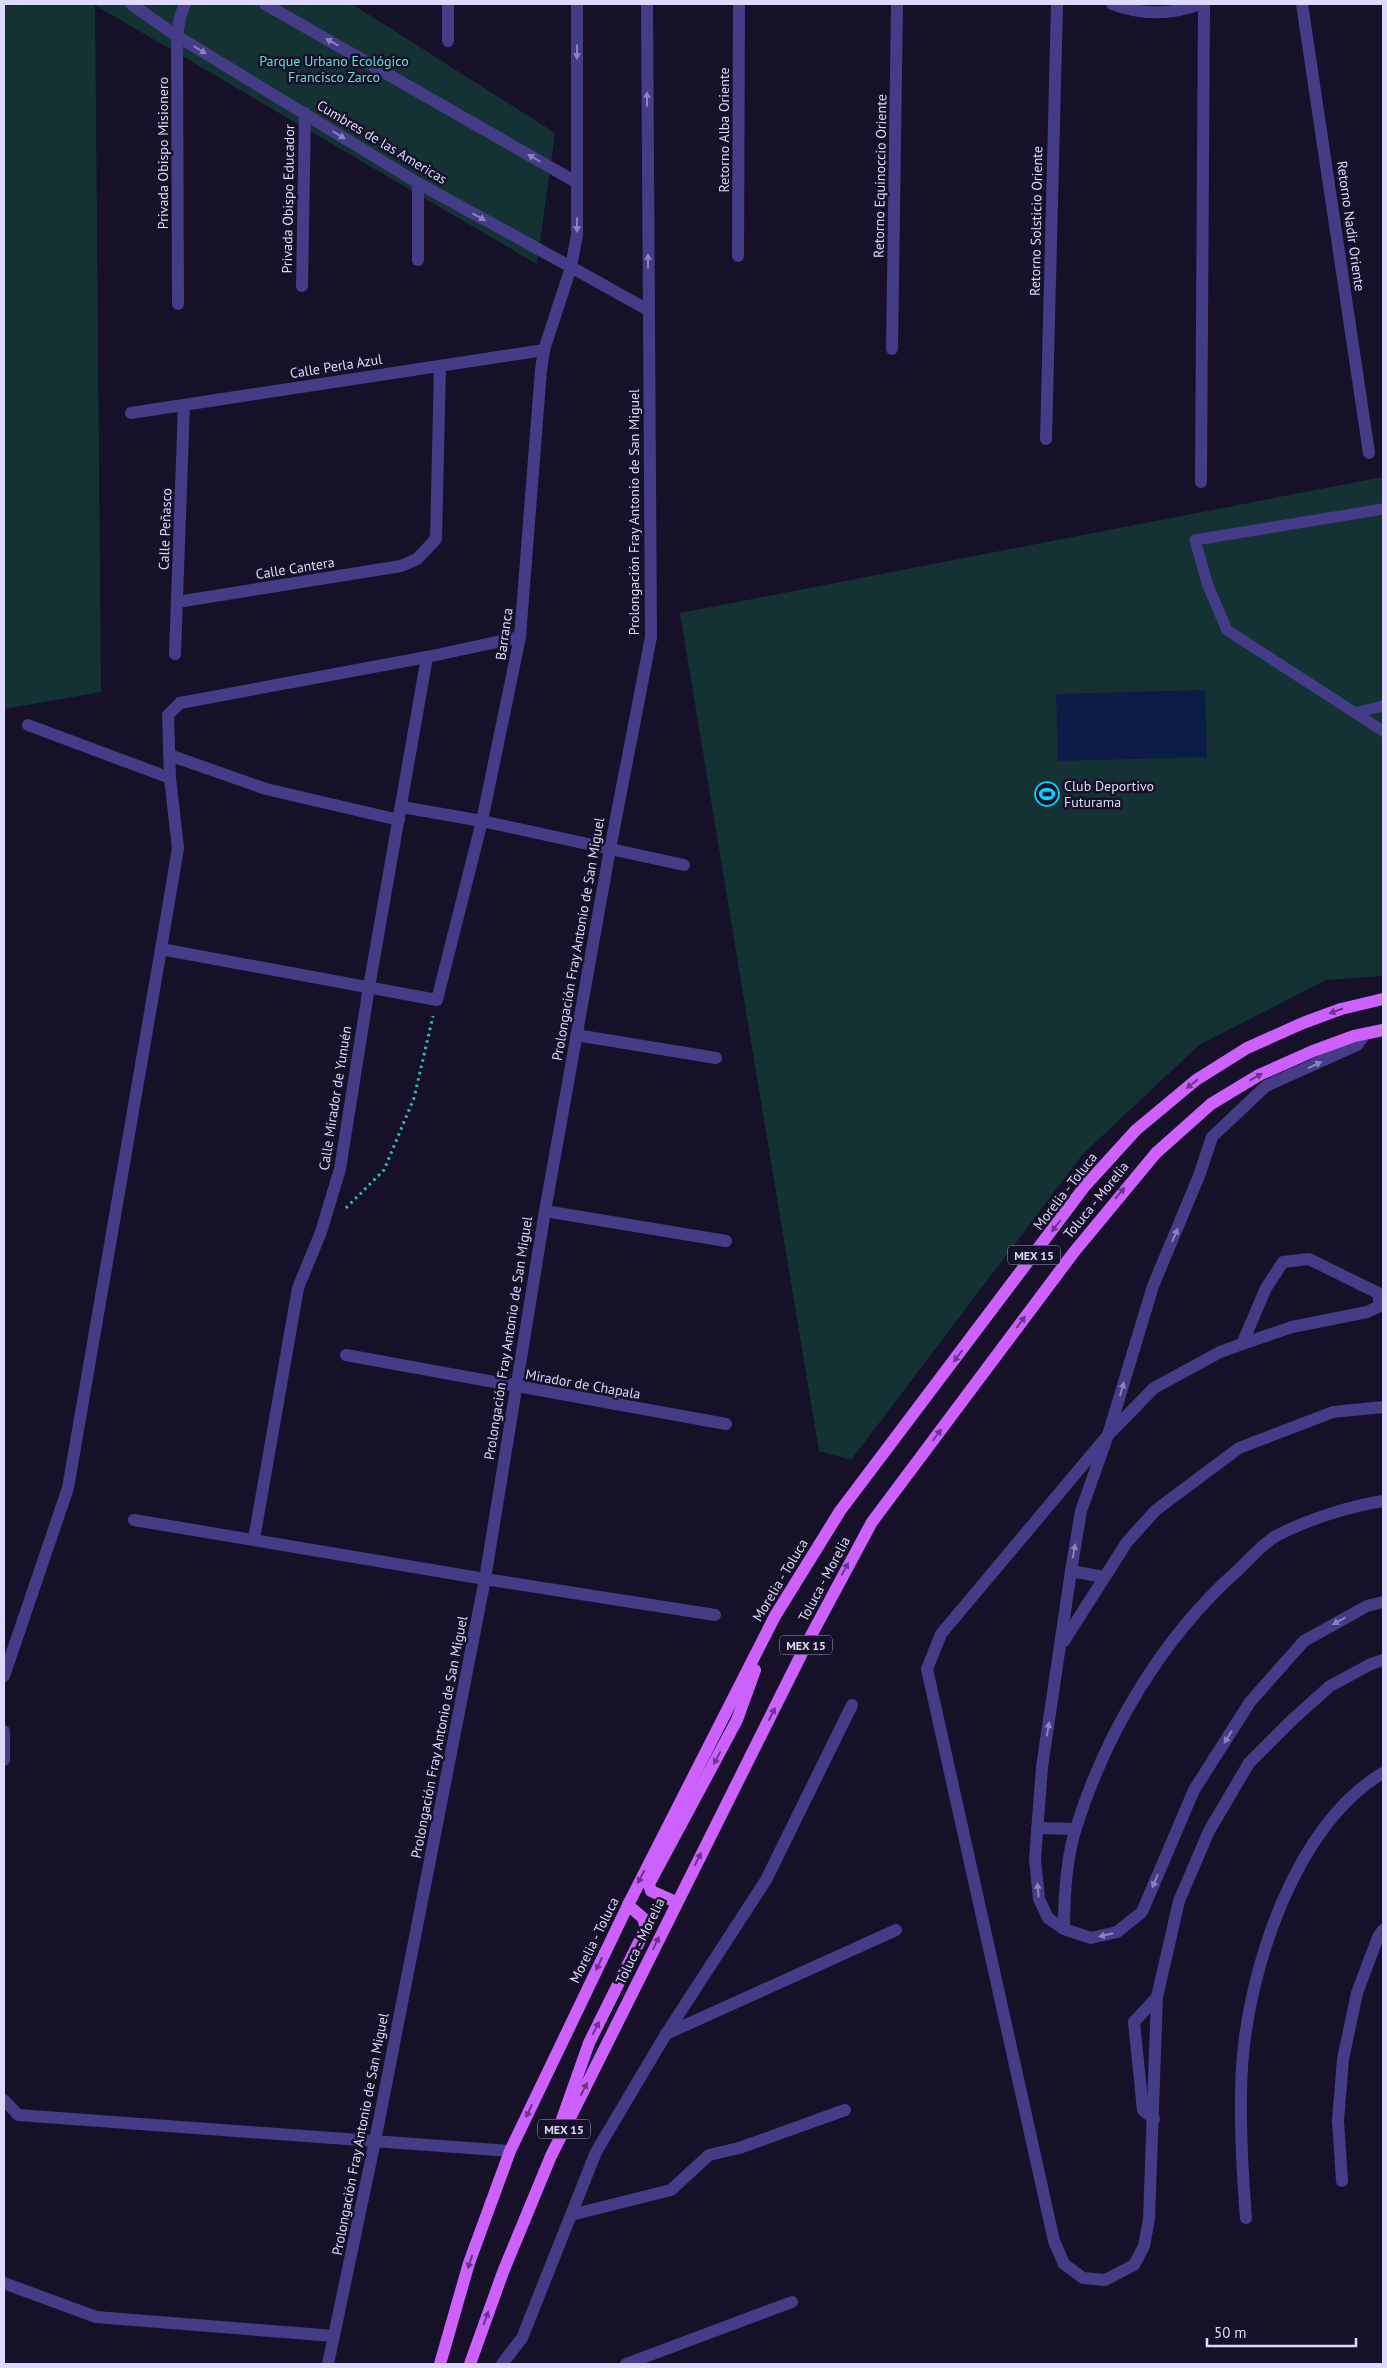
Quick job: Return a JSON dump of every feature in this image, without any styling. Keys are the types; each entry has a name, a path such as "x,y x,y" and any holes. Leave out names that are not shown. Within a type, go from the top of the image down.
{"main road":[{"name":"Morelia - Toluca","path":"440,2364 469,2263 510,2151 628,1904 775,1616 840,1511 1086,1186 1136,1130 1196,1080 1247,1048 1303,1023 1341,1009 1383,999"},
{"name":"Toluca - Morelia","path":"470,2364 503,2272 551,2156 676,1902 807,1643 872,1522 1103,1214 1144,1164 1211,1104 1260,1075 1313,1051 1383,1030"},
{"path":"676,1902 651,1891 649,1884 737,1720 775,1616"},
{"path":"551,2156 566,2102 589,2043 646,1928 643,1918 628,1904"}],"street":[{"name":"Cumbres de las Americas","path":"131,4 177,36 418,183 648,310"},
{"name":"Privada Obispo Misionero","path":"178,304 177,36 185,4"},
{"path":"266,4 576,182"},
{"path":"448,4 448,41"},
{"name":"Barranca","path":"437,1000 482,822 520,637 541,370 544,350 571,268 577,235 577,4"},
{"name":"Prolongación Fray Antonio de San Miguel","path":"328,2364 375,2141 484,1579 514,1387 576,1035 651,638 647,4"},
{"name":"Retorno Alba Oriente","path":"738,256 739,4"},
{"name":"Retorno Equinoccio Oriente","path":"892,349 897,4"},
{"name":"Retorno Solsticio Oriente","path":"1046,439 1057,4"},
{"path":"1112,4 1122,8 1153,12 1182,11 1202,4 1202,482"},
{"name":"Retorno Nadir Oriente","path":"1302,4 1370,453"},
{"name":"Privada Obispo Educador","path":"302,286 305,113"},
{"path":"418,183 418,260"},
{"name":"Calle Perla Azul","path":"131,412 544,350"},
{"name":"Calle Cantera","path":"177,602 401,566 417,559 436,538 440,366"},
{"name":"Calle Peñasco","path":"175,654 184,405"},
{"path":"4,1676 68,1488 161,949 178,848 170,778 168,715 180,703 427,657 520,637"},
{"name":"Calle Mirador de Yunuén","path":"254,1539 298,1288 322,1232 340,1169 369,987 427,657"},
{"path":"28,725 170,778"},
{"path":"169,755 266,789 399,820"},
{"path":"402,807 610,848 684,865"},
{"path":"161,949 437,1000"},
{"path":"1365,1034 1357,1045 1266,1086 1212,1136 1199,1176 1153,1286 1108,1435 1081,1511 1070,1571 1061,1645 1042,1767 1035,1859 1039,1899 1048,1918 1064,1929 1091,1938 1117,1932 1142,1912 1194,1790 1250,1702 1304,1641 1367,1606 1383,1602"},
{"path":"576,1035 716,1058"},
{"path":"545,1211 726,1241"},
{"path":"1242,1344 1266,1288 1283,1262 1309,1259 1378,1293 1380,1306 1367,1312 1292,1327 1242,1344 1220,1352 1154,1388 1108,1435 941,1634 927,1669 1054,2241 1064,2264 1083,2278 1105,2280 1134,2265 1144,2246 1149,2219 1157,1997 1179,1901 1209,1831 1249,1763 1330,1686 1371,1664 1383,1660"},
{"name":"Mirador de Chapala","path":"346,1355 726,1424"},
{"path":"1061,1645 1128,1542 1156,1510 1240,1448 1333,1412 1383,1407"},
{"path":"1064,1929 1064,1896 1075,1829 1106,1750 1152,1669 1210,1595 1275,1537 1352,1506 1383,1501"},
{"path":"134,1520 484,1579 715,1615"},
{"path":"1070,1571 1104,1577"},
{"path":"502,2364 522,2338 596,2152 666,2034 766,1880 852,1705"},
{"path":"4,1731 4,1760"},
{"path":"1246,2218 1240,2149 1242,2066 1252,1994 1269,1937 1292,1880 1324,1827 1370,1781 1383,1773"},
{"path":"1037,1828 1075,1829"},
{"path":"666,2034 896,1930"},
{"path":"1342,2181 1338,2121 1343,2058 1357,1993 1378,1937 1383,1930"},
{"path":"1154,2119 1143,2110 1134,2022 1157,1997"},
{"path":"4,2100 18,2115 510,2151"},
{"path":"571,2214 671,2190 709,2155 739,2148 845,2110"},
{"path":"4,2283 96,2317 334,2336"},
{"path":"626,2364 792,2302"}],"lane":[{"path":"1383,509 1195,540 1208,586 1228,630 1383,731"},
{"path":"1355,713 1383,706"}],"path":[{"path":"342,1211 384,1170 414,1098 437,1000"}],"green space":[{"name":"Parque Urbano Ecológico Francisco Zarco","path":"4,4 352,4 555,133 537,264 95,5 101,692 4,709"},
{"name":"Club Deportivo Futurama","path":"1383,477 1383,976 1326,980 1199,1045 1083,1154 851,1460 819,1451 680,613"}],"water":[{"path":"1205,690 1207,757 1058,761 1056,694"}],"place":[{"name":"Club Deportivo Futurama","path":"1047,794"}]}
